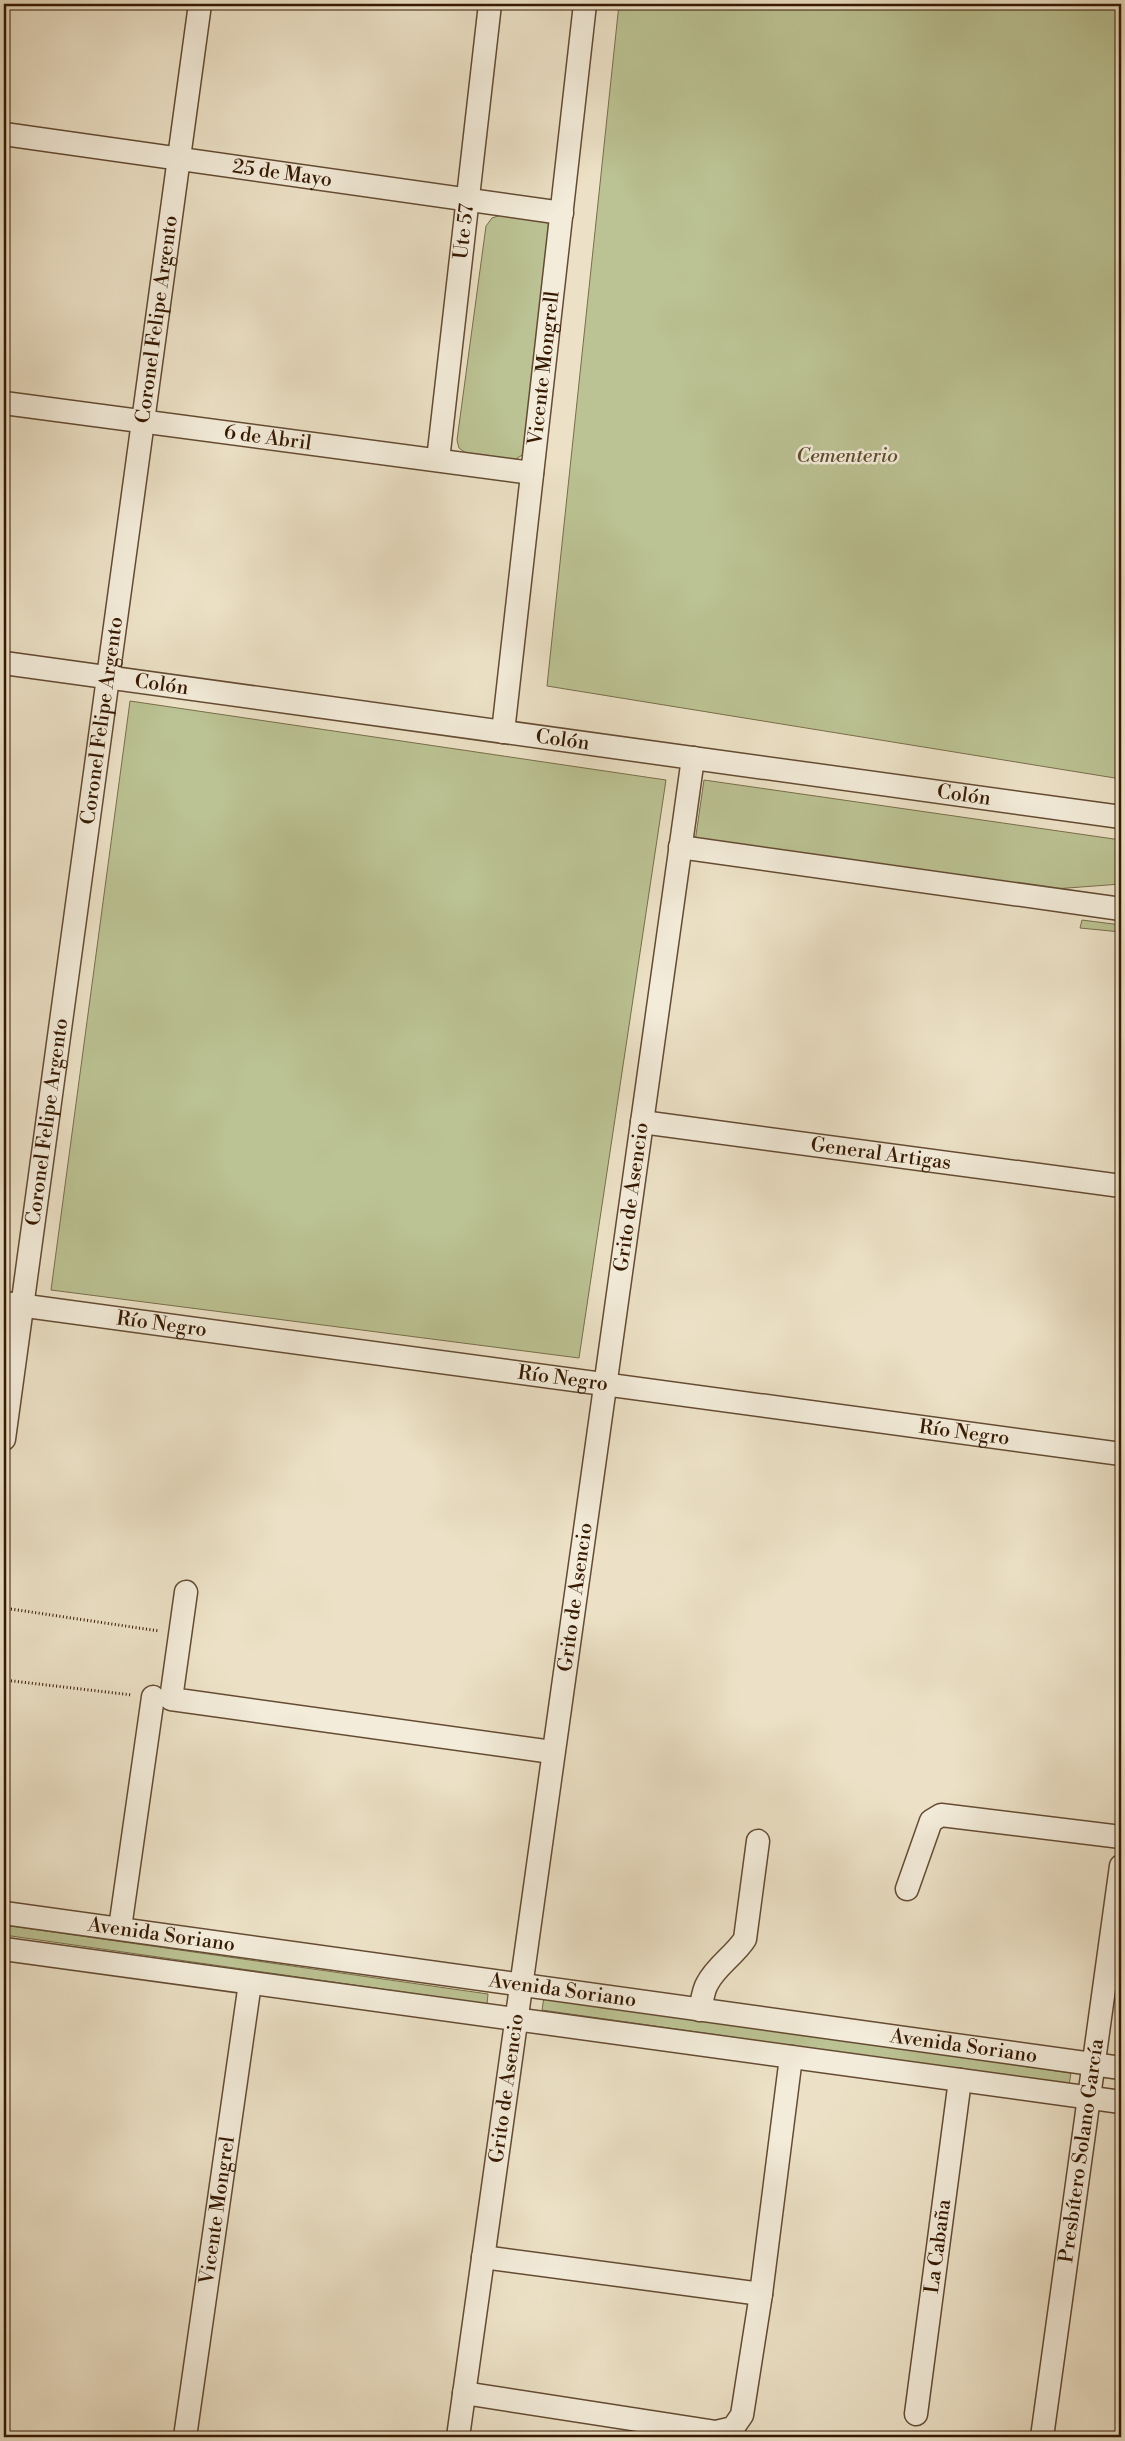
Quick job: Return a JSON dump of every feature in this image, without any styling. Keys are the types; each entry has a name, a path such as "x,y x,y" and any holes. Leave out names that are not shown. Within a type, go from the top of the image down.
{"street":[{"name":"Coronel Felipe Argento","path":"4,1439 14,1305 108,678 200,4"},
{"name":"Ute 57","path":"438,460 490,4"},
{"name":"Vicente Mongrell","path":"503,732 585,4"},
{"name":"25 de Mayo","path":"4,134 562,213"},
{"name":"6 de Abril","path":"4,403 532,473"},
{"name":"Colón","path":"4,663 1121,817"},
{"name":"Grito de Asencio","path":"458,2437 692,758"},
{"path":"680,847 1121,909"},
{"name":"General Artigas","path":"642,1122 1121,1186"},
{"name":"Río Negro","path":"14,1305 1121,1454"},
{"path":"186,1592 171,1699 552,1752"},
{"path":"120,1928 152,1697"},
{"path":"907,1889 931,1821 941,1815 1121,1837"},
{"path":"700,2010 706,1985 716,1971 736,1952 744,1939 758,1841"},
{"name":"Presbítero Solano García","path":"1042,2437 1121,1866"},
{"name":"Avenida Soriano","path":"4,1913 1121,2068"},
{"name":"Avenida Soriano","path":"4,1949 1121,2102"},
{"name":"Vicente Mongrel","path":"185,2437 250,1983"},
{"path":"464,2393 716,2432 733,2428 742,2416 761,2294 791,2057"},
{"name":"La Cabaña","path":"916,2414 960,2080"},
{"path":"483,2257 761,2294"}],"path":[{"path":"4,1608 180,1634"},
{"path":"4,1680 152,1697"}],"green space":[{"name":"Cementerio","path":"619,4 1121,4 1121,779 547,686"},
{"path":"501,215 544,220 552,226 524,454 514,460 466,453 459,448 457,440 486,226 492,218"},
{"path":"130,701 666,780 579,1358 51,1290"},
{"path":"704,780 1121,840 1121,884 1054,889 695,842"},
{"path":"1082,920 1121,925 1121,932 1080,928"},
{"path":"4,1925 488,1994 487,2004 4,1935"},
{"path":"544,1997 1071,2073 1069,2085 542,2010"}]}
